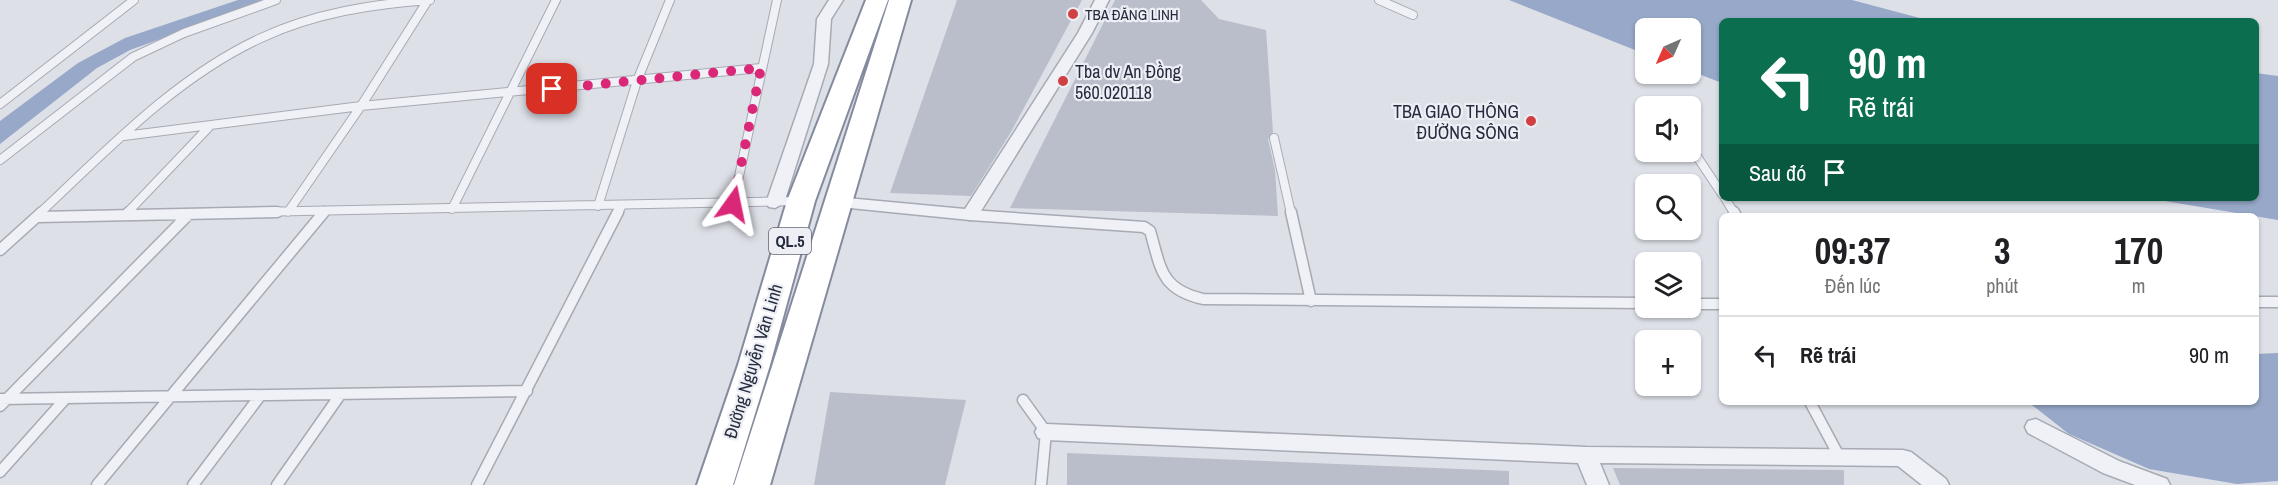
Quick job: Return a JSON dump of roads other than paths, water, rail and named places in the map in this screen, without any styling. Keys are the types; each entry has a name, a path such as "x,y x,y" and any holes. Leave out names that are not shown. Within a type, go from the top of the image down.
{"highway":[{"name":"Đường Nguyễn Văn Linh","path":"715,485 754,365 788,202 877,0"},
{"name":"Đường Nguyễn Văn Linh","path":"752,485 791,363 836,202 900,0"}],"street":[{"path":"788,202 821,64 824,19 836,0"},
{"path":"836,202 970,216 1085,33 1102,0"},
{"path":"2036,427 2111,467 2159,485"},
{"path":"1046,432 1586,455 1903,458 1938,485"},
{"path":"1586,455 1598,485"}],"lane":[{"path":"0,104 135,0"},
{"path":"0,160 133,57 184,33 276,0"},
{"path":"288,212 361,106 429,0"},
{"path":"0,250 150,112 203,73 259,39 345,10 429,0"},
{"path":"452,209 556,0"},
{"path":"598,206 637,81 670,0"},
{"path":"733,204 777,0"},
{"path":"1379,0 1413,15"},
{"path":"124,136 361,106 509,94 761,68"},
{"path":"126,215 209,127"},
{"path":"1274,138 1311,301"},
{"path":"1701,162 1719,190"},
{"path":"38,217 788,202"},
{"path":"477,485 621,207"},
{"path":"97,485 324,212"},
{"path":"2,401 189,214"},
{"path":"970,216 1135,224 1150,231 1167,284 1181,295 1203,299 1635,303"},
{"path":"2259,302 2278,302"},
{"path":"1701,304 1719,304"},
{"path":"2,401 527,391"},
{"path":"278,485 340,394"},
{"path":"194,485 260,396"},
{"path":"0,472 66,398"},
{"path":"1023,400 1046,432 1041,485"},
{"path":"1812,405 1839,456"}],"water":[{"path":"238,0 267,0 130,50 97,68 0,144 0,121 78,63 125,38"},
{"path":"1509,0 1852,0 1920,18 1719,18 1719,82 1701,75 1701,18 1635,18 1635,50"},
{"path":"2259,73 2278,76 2278,220 2259,217 2259,213 2236,213 2165,201 2259,201"},
{"path":"2278,353 2278,481 2237,484 2149,469 2069,434 2032,405 2259,405 2259,354"}],"place":[{"name":"TBA ĐĂNG LINH","path":"1073,14"},
{"name":"Tba dv An Đồng 560.020118","path":"1063,81"},
{"name":"TBA GIAO THÔNG ĐƯỜNG SÔNG","path":"1531,121"}]}
